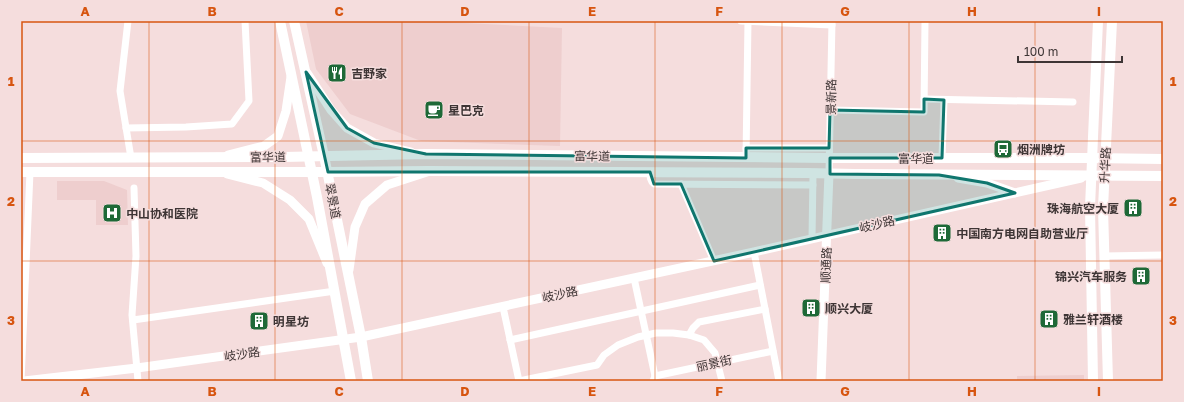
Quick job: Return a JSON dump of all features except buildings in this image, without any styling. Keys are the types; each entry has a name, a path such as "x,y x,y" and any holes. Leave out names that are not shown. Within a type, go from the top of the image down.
{"main road":[{"name":"翠景道","path":"280,21 317,197 351,381"},
{"name":"翠景道","path":"294,21 328,172 361,337 368,381"},
{"name":"升华路","path":"1093,381 1090,176 1098,21"},
{"name":"升华路","path":"1108,381 1103,208 1112,21"},
{"name":"富华道","path":"21,158 218,158 426,154 829,153 942,158 1163,159"},
{"path":"990,158 990,175"},
{"name":"富华道","path":"25,172 429,171 1163,176"}],"street":[{"path":"128,21 120,91 131,158"},
{"path":"126,128 186,127 232,124 249,101 245,21"},
{"path":"741,21 832,23"},
{"path":"746,153 748,21"},
{"path":"830,110 924,112 925,21"},
{"name":"景新路","path":"829,173 832,23"},
{"path":"306,72 331,110 347,128 374,143 396,149 426,154"},
{"path":"218,158 264,146 278,136 286,111 292,74"},
{"path":"924,99 1074,102"},
{"path":"942,158 944,100"},
{"path":"348,273 355,227 365,204 387,185 429,171"},
{"path":"23,381 22,344 25,172"},
{"path":"218,172 263,183 290,200 309,219 332,276"},
{"path":"650,172 650,179 654,184 813,185"},
{"path":"812,239 813,173"},
{"name":"顺通路","path":"821,381 829,173"},
{"path":"939,175 987,183 1015,193"},
{"name":"岐沙路","path":"23,381 137,368 361,337 714,261 1090,176"},
{"path":"681,184 714,261"},
{"path":"134,188 136,256 132,315 138,381"},
{"path":"754,252 779,381"},
{"path":"1104,256 1163,255"},
{"name":"丽景街","path":"634,278 654,378 773,351"},
{"path":"510,340 760,285"},
{"path":"133,320 335,291"},
{"path":"503,306 519,381 597,366 604,355 618,345 638,337 656,333 689,335 704,340 715,353 722,381"},
{"path":"689,335 693,328 700,322 765,309"}],"highlighted area":[{"path":"306,72 347,128 374,143 426,154 746,158 746,148 829,148 830,110 924,112 924,99 944,100 942,158 830,158 830,174 939,175 987,183 1015,193 714,261 681,184 654,184 650,172 328,172"}],"shaded area":[{"path":"306,21 425,21 562,28 560,146 421,141 350,114 316,69"},
{"name":"中山协和医院","path":"57,181 104,181 127,190 128,225 96,225 96,200 57,200"},
{"path":"1084,375 1084,381 1017,381 1017,376"}],"place":[{"name":"吉野家","path":"337,73"},
{"name":"星巴克","path":"434,110"},
{"name":"烟洲牌坊","path":"1003,149"},
{"name":"珠海航空大厦","path":"1133,208"},
{"name":"中山协和医院","path":"112,213"},
{"name":"中国南方电网自助营业厅","path":"942,233"},
{"name":"锦兴汽车服务","path":"1141,276"},
{"name":"顺兴大厦","path":"811,308"},
{"name":"雅兰轩酒楼","path":"1049,319"},
{"name":"明星坊","path":"259,321"}]}
